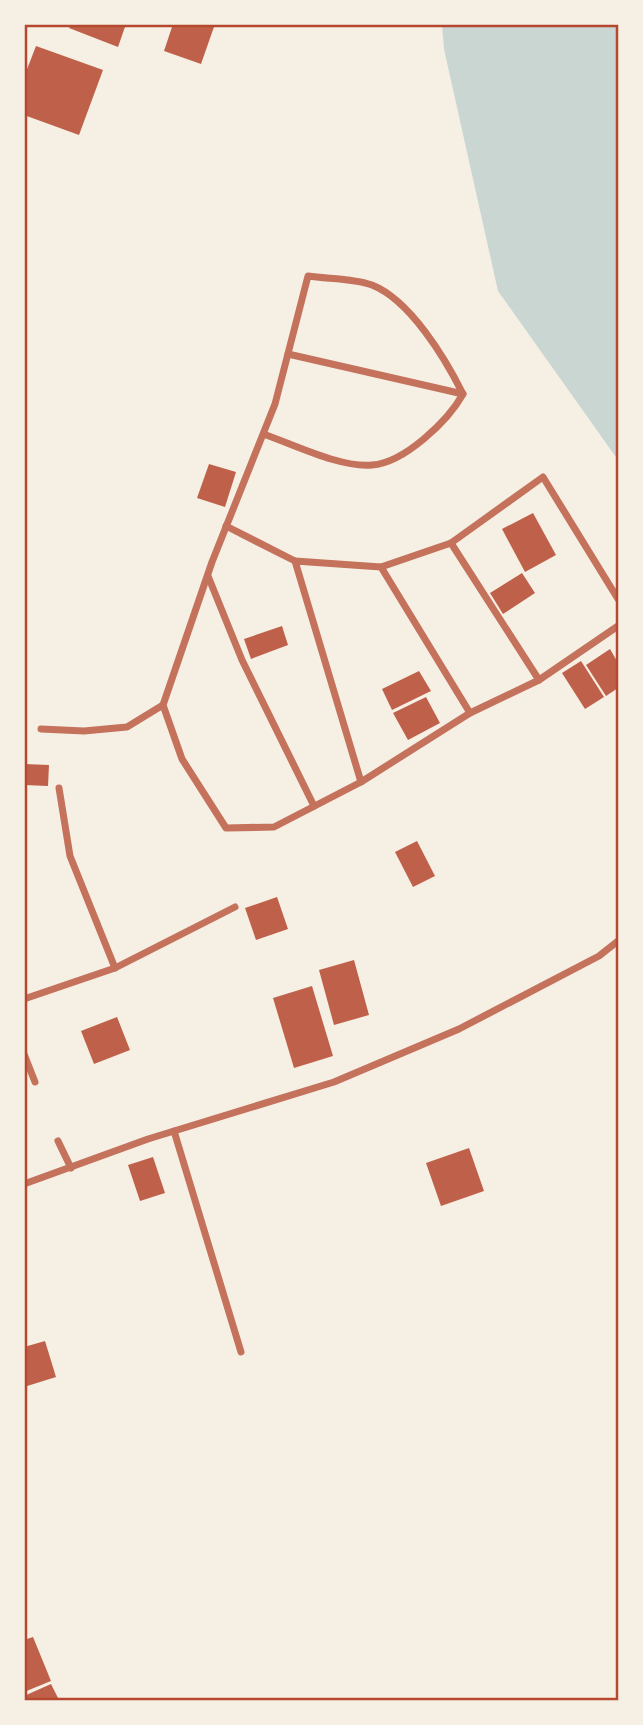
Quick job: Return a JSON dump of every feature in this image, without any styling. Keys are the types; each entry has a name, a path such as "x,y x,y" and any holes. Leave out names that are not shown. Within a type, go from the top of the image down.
{"street":[{"path":"463,394 453,374 402,302 371,284 308,276 275,404 226,526 163,705 182,759 226,828 274,827 361,782 470,713 539,680 618,626"},
{"path":"288,354 463,394"},
{"path":"263,434 334,459 372,466 407,452 452,415 463,394"},
{"path":"226,526 295,561 381,567 451,543 543,477 618,599"},
{"path":"451,543 539,680"},
{"path":"295,561 361,782"},
{"path":"381,567 470,713"},
{"path":"208,575 242,660 314,806"},
{"path":"41,729 84,731 127,727 163,705"},
{"path":"59,788 70,856 115,968"},
{"path":"24,999 115,968 235,907"},
{"path":"24,1184 173,1131 334,1082 447,1034 599,956 618,942"},
{"path":"24,1054 35,1082"},
{"path":"173,1131 241,1352"},
{"path":"58,1140 71,1168"}],"shaded area":[{"path":"442,25 618,25 618,460 498,291 444,49"}],"building":[{"path":"71,24 126,24 118,47 69,28"},
{"path":"173,24 215,24 201,64 164,51"},
{"path":"36,46 103,70 79,135 24,115 24,77"},
{"path":"209,464 236,472 225,507 197,498"},
{"path":"533,513 556,555 525,572 502,529"},
{"path":"522,573 535,593 503,614 490,593"},
{"path":"282,626 288,645 251,659 244,639"},
{"path":"610,649 618,663 618,688 606,696 586,665"},
{"path":"581,661 604,697 585,709 562,673"},
{"path":"419,671 431,691 392,710 382,689"},
{"path":"426,697 440,723 408,740 393,713"},
{"path":"24,764 49,765 48,786 24,785"},
{"path":"417,841 435,876 413,887 395,852"},
{"path":"277,897 288,929 256,940 245,908"},
{"path":"354,960 369,1015 334,1025 319,970"},
{"path":"312,986 333,1056 294,1068 273,998"},
{"path":"117,1017 130,1050 94,1064 81,1031"},
{"path":"469,1148 484,1191 441,1206 426,1163"},
{"path":"153,1157 165,1193 140,1201 128,1165"},
{"path":"45,1341 56,1377 24,1387 24,1347"},
{"path":"33,1637 51,1681 24,1692 24,1640"},
{"path":"51,1684 59,1700 24,1700 24,1696"}]}
